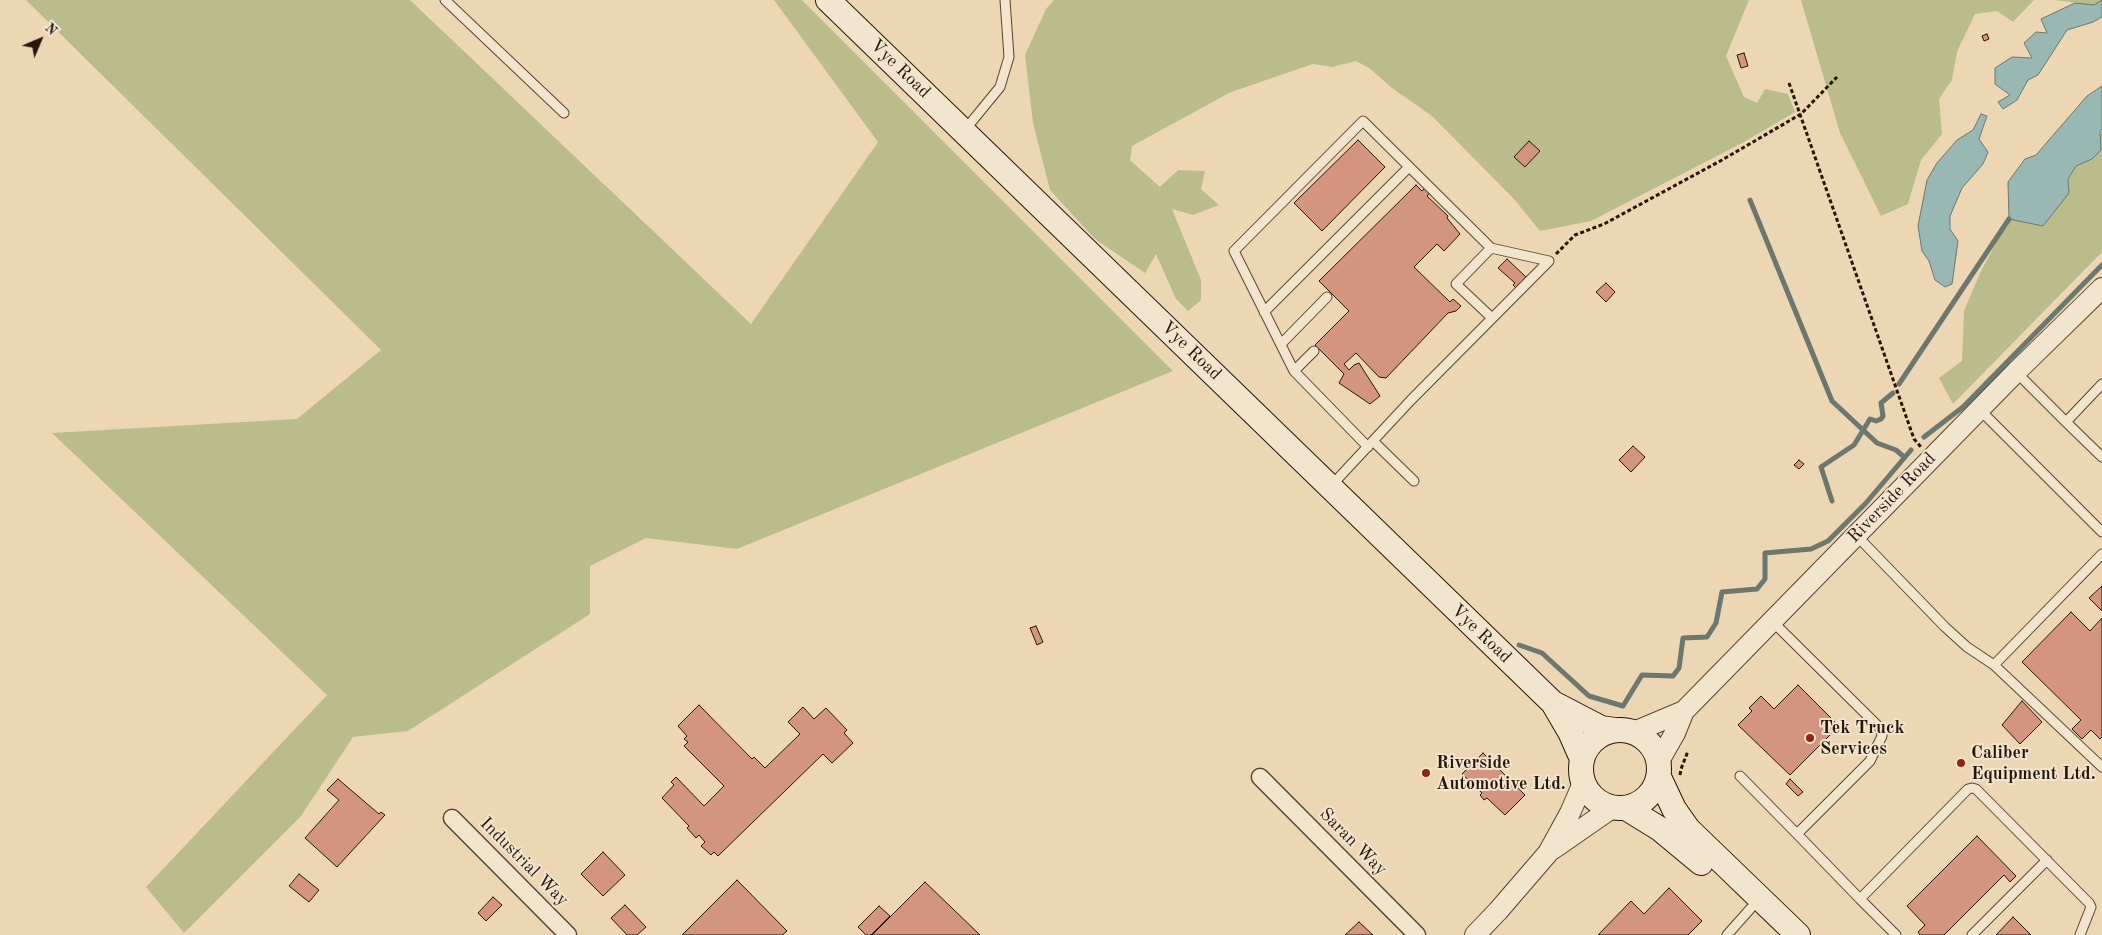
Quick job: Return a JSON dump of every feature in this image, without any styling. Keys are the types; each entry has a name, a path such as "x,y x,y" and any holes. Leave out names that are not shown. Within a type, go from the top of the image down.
{"main road":[{"name":"Vye Road","path":"828,0 1331,486 1552,703 1570,732 1582,759"},
{"name":"Vye Road","path":"1552,703 1601,728 1624,731"},
{"path":"1778,935 1679,843 1619,808 1594,799 1583,783 1581,771 1582,759 1588,747 1597,737 1624,731 1645,739 1654,749 1666,772 1670,803 1688,829 1798,935"},
{"path":"1619,808 1638,805 1648,798 1666,772"}],"street":[{"name":"Riverside Road","path":"1666,772 1684,711 1979,409 2102,288"},
{"name":"Riverside Road","path":"1624,731 1684,711"},
{"name":"Saran Way","path":"1260,777 1417,935"},
{"path":"1475,935 1548,853 1583,783"},
{"path":"1548,853 1619,808"},
{"name":"Industrial Way","path":"452,818 568,935"}],"lane":[{"path":"445,0 564,114"},
{"path":"964,132 1000,87 1009,57 1005,0"},
{"path":"1414,481 1371,444 1294,371 1234,251 1363,121 1491,248 1549,261"},
{"path":"1264,312 1409,167"},
{"path":"1491,248 1456,284 1492,318"},
{"path":"1331,486 1549,261"},
{"path":"1281,344 1327,297"},
{"path":"1294,371 1314,352"},
{"path":"2016,372 2102,457"},
{"path":"2066,422 2102,384"},
{"path":"1979,409 2102,532"},
{"path":"1856,535 1945,627 1967,647 1994,665 2102,767"},
{"path":"1994,665 2102,554"},
{"path":"1772,621 1883,732 1870,761 1797,834"},
{"path":"1740,776 1896,935"},
{"path":"1860,899 1968,788 1972,788 1976,789 2089,903 2091,907 2080,935"},
{"path":"1972,935 2047,860"},
{"path":"1727,935 1751,908"}],"path":[{"path":"1549,261 1575,235 1604,224 1722,160 1801,114 1837,77"},
{"path":"1790,83 1914,439 1932,458"},
{"path":"1666,772 1681,769 1692,742 1676,733"}],"green space":[{"path":"26,0 410,0 751,324 878,142 774,0 802,0 1173,371 737,549 646,538 590,566 590,614 408,731 353,737 301,816 184,933 146,887 327,695 52,433 297,419 381,350"},
{"path":"1054,0 1749,0 1726,56 1744,97 1757,103 1765,89 1788,94 1795,112 1744,142 1591,221 1540,231 1514,199 1432,116 1392,88 1369,68 1356,61 1332,67 1313,64 1231,92 1132,146 1130,160 1160,187 1178,170 1205,171 1201,189 1219,205 1193,215 1172,209 1201,280 1201,300 1188,311 1176,299 1156,254 1145,273 1095,239 1050,190 1033,123 1025,55 1046,9"},
{"path":"1801,0 2034,0 2013,22 1997,11 1975,14 1957,52 1952,80 1939,99 1942,134 1921,160 1908,204 1881,216 1840,133"},
{"path":"2054,0 2102,0 2094,5"},
{"path":"2102,129 2102,252 1953,404 1939,378 1962,361 1964,311 1980,273 2009,219 2043,225 2076,166 2092,159"}],"water":[{"path":"2102,0 2102,17 2093,22 2067,30 2038,75 2028,80 2017,100 2003,109 1998,102 2010,95 1995,84 1995,68 2012,57 2032,58 2024,43 2036,32 2047,33 2041,19 2075,3 2094,5"},
{"path":"2102,86 2101,150 2092,159 2076,166 2068,179 2069,193 2043,226 2009,219 2008,182 2025,159 2036,155 2087,96"},
{"path":"1981,114 1987,116 1979,139 1988,152 1983,164 1962,188 1950,216 1950,229 1958,241 1952,284 1945,287 1935,280 1929,261 1922,251 1918,226 1927,180 1937,163 1957,140 1973,130"}],"building":[{"path":"1987,34 1989,39 1984,41 1982,36"},
{"path":"1744,53 1748,66 1741,68 1737,55"},
{"path":"1358,140 1385,167 1322,231 1294,203"},
{"path":"1529,141 1540,151 1525,167 1514,157"},
{"path":"1416,185 1422,191 1425,188 1430,193 1427,196 1448,216 1447,218 1460,234 1444,251 1437,244 1414,267 1450,302 1453,299 1461,306 1456,311 1448,313 1386,378 1379,377 1356,353 1344,364 1349,370 1359,363 1380,396 1370,404 1339,383 1344,374 1315,345 1349,311 1319,281"},
{"path":"1507,259 1526,277 1516,288 1513,285 1515,283 1498,268"},
{"path":"1606,283 1615,292 1606,302 1596,292"},
{"path":"1633,446 1645,457 1631,472 1619,460"},
{"path":"1799,460 1804,464 1799,469 1794,465"},
{"path":"2102,586 2102,611 2089,598"},
{"path":"2071,612 2090,631 2102,618 2102,737 2100,739 2091,730 2082,739 2072,729 2081,720 2022,662"},
{"path":"1036,626 1043,642 1037,645 1030,628"},
{"path":"1798,685 1839,726 1790,775 1738,725 1752,711 1749,708 1761,696 1774,709"},
{"path":"2022,701 2042,722 2020,744 2002,725"},
{"path":"699,705 752,759 754,757 765,768 800,734 788,722 803,707 814,719 826,708 847,730 844,733 853,743 832,763 823,754 718,856 714,852 711,855 701,846 705,842 699,835 696,838 687,828 689,826 662,798 674,785 671,782 676,777 704,806 724,786 684,746 688,742 684,739 687,736 678,726"},
{"path":"1483,753 1525,795 1505,815 1487,798 1484,800 1480,795 1482,793 1462,774"},
{"path":"338,779 379,814 381,812 385,815 337,867 305,838 339,800 327,790"},
{"path":"1790,779 1803,792 1798,796 1786,784"},
{"path":"1977,836 2016,876 2010,882 2004,875 1944,935 1920,935 1918,932 1925,925 1907,906"},
{"path":"603,852 625,875 603,896 581,874"},
{"path":"299,874 319,890 309,902 289,886"},
{"path":"737,880 787,931 782,935 682,935"},
{"path":"925,882 980,935 872,935"},
{"path":"1669,888 1702,921 1688,935 1598,935 1631,901 1644,914"},
{"path":"493,897 502,905 486,921 478,913"},
{"path":"625,905 646,927 637,935 627,935 611,918"},
{"path":"879,906 890,916 871,935 866,935 858,927"},
{"path":"2013,917 2031,935 1996,935"},
{"path":"1359,922 1373,935 1345,935"}],"waterway":[{"path":"1750,200 1832,401 1877,443 1896,450 1904,457"},
{"path":"1899,384 2009,219"},
{"path":"1924,437 1963,407 2102,265"},
{"path":"1832,501 1821,467 1854,445 1870,419 1876,421 1881,419 1883,416 1881,403 1893,393"},
{"path":"1519,645 1542,653 1589,696 1623,706 1642,675 1673,676 1679,668 1683,638 1707,637 1716,623 1722,592 1757,589 1765,579 1765,553 1811,549 1828,541 1866,503 1911,450"}],"place":[{"name":"Tek Truck Services","path":"1810,738"},
{"name":"Caliber Equipment Ltd.","path":"1961,763"},
{"name":"Riverside Automotive Ltd.","path":"1426,773"}]}
